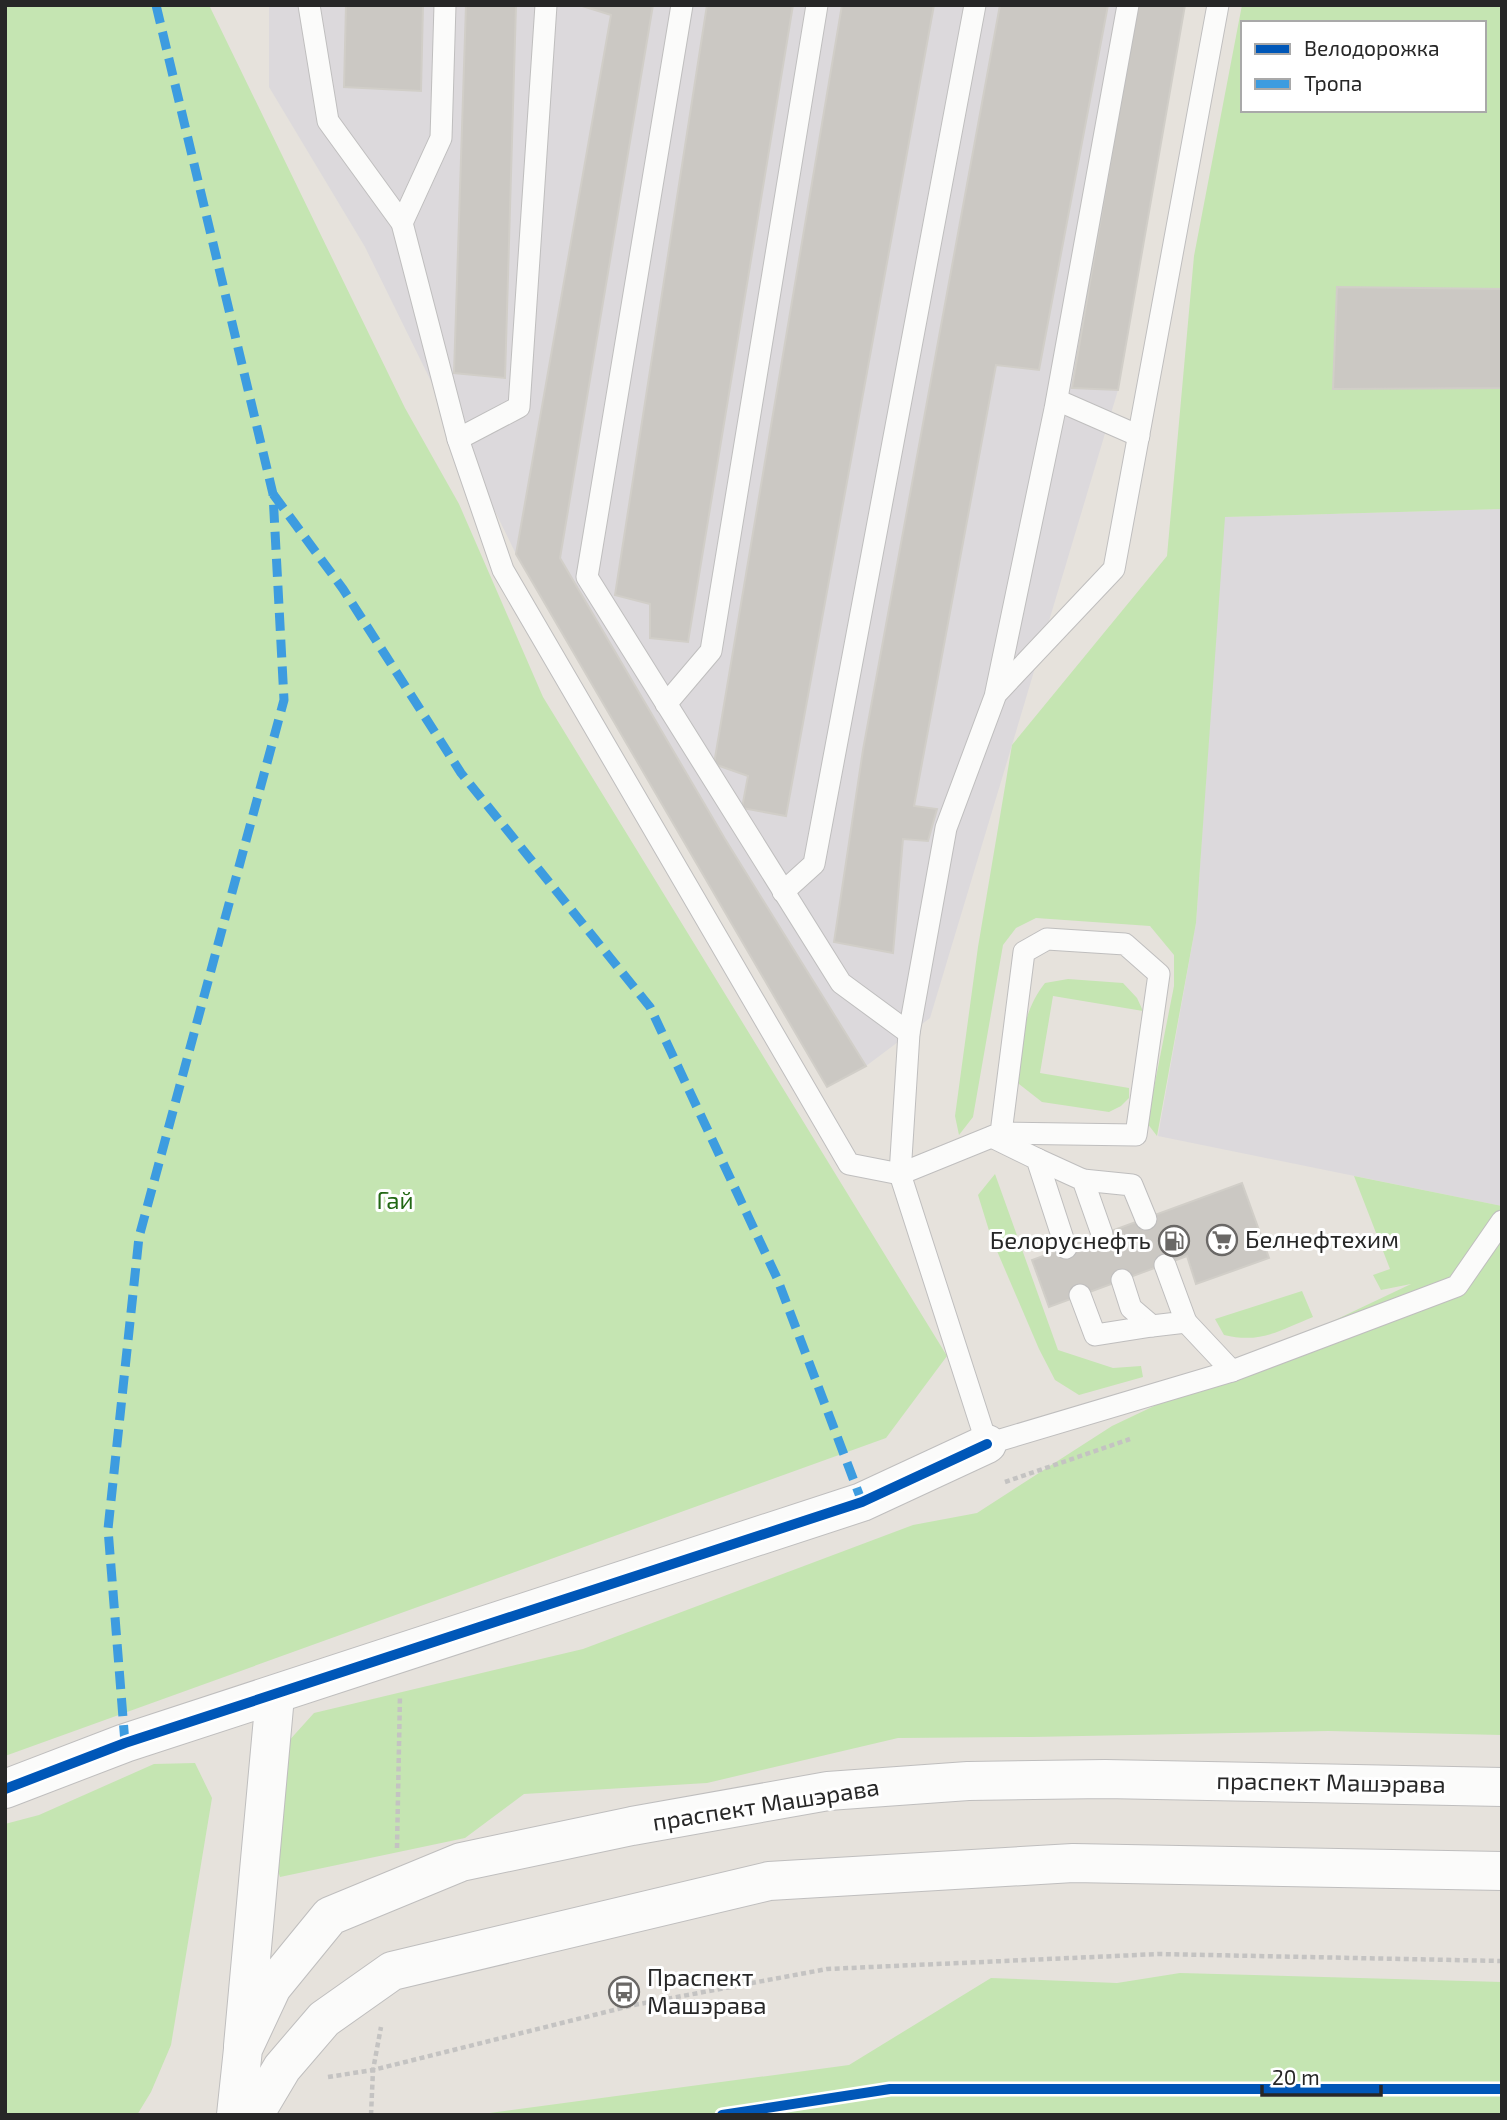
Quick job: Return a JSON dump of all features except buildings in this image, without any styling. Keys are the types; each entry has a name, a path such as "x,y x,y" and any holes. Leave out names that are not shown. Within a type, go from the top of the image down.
{"main road":[{"path":"5,1789 125,1744 862,1502 986,1444"},
{"path":"236,2115 275,1696"},
{"name":"праспект Машэрава","path":"243,2049 272,1987 330,1916 460,1862 632,1826 828,1791 968,1781 1105,1779 1502,1787"},
{"path":"263,2101 282,2068 324,2019 392,1971 769,1881 1073,1863 1502,1871"}],"lane":[{"path":"309,5 328,121 402,223 458,439 503,570 849,1164 900,1174 997,1135 1136,1135 1159,974 1125,944 1047,939 1024,952 997,1135"},
{"path":"402,223 440,138 445,5"},
{"path":"458,439 519,407 546,5"},
{"path":"682,5 587,578 841,983 909,1033"},
{"path":"666,705 711,651 817,5"},
{"path":"783,892 814,864 975,5"},
{"path":"1129,5 1057,400 996,694 946,828 909,1033 900,1174 986,1444 1232,1371 1457,1286 1502,1222"},
{"path":"996,694 1114,569 1218,5"},
{"path":"1057,400 1139,436"},
{"path":"997,1135 1037,1159 1083,1180 1132,1185 1146,1219"},
{"path":"1037,1159 1066,1248"},
{"path":"1083,1180 1102,1234"},
{"path":"1165,1265 1186,1322 1232,1371"},
{"path":"1122,1280 1131,1308 1152,1326"},
{"path":"1080,1295 1095,1335 1186,1322"}],"path":[{"path":"1000,1484 1130,1439"},
{"path":"397,1888 400,1689"},
{"path":"263,2101 373,2070 634,2006 827,1969 1159,1954 1502,1961"},
{"path":"371,2115 373,2070 392,1971"}],"shaded area":[{"path":"269,5 1185,5 1118,390 930,1018 866,1066 827,1087 516,554 365,247 269,87"},
{"path":"1502,509 1502,1206 1158,1136 1196,923 1224,517"}],"green space":[{"name":"Гай","path":"5,5 209,5 405,408 459,504 543,697 947,1356 886,1438 5,1756"},
{"path":"1242,5 1502,5 1502,509 1225,517 1196,923 1157,1136 1147,1123 1174,986 1174,955 1150,926 1036,918 1016,928 1003,945 973,1117 959,1135 955,1116 978,947 1012,745 1167,556 1194,256"},
{"path":"1068,979 1123,983 1137,998 1143,1011 1053,996 1040,1073 1129,1088 1129,1098 1109,1112 1042,1102 1019,1084 1023,1031 1032,1005 1045,983"},
{"path":"995,1174 1058,1350 1113,1368 1141,1366 1143,1377 1079,1395 1055,1380 991,1237 978,1195"},
{"path":"1354,1176 1502,1206 1502,1735 1328,1731 898,1738 707,1783 524,1794 465,1838 280,1877 250,1784 314,1713 583,1649 913,1525 977,1513 1112,1426 1411,1284 1381,1290 1373,1275 1390,1269"},
{"path":"1302,1291 1313,1317 1280,1331 1249,1338 1224,1335 1215,1319"},
{"path":"195,1763 212,1798 171,2045 151,2092 137,2115 5,2115 5,1824 39,1815 154,1764"},
{"path":"1180,1973 1502,1982 1502,2115 475,2115 849,2065 991,1978 1117,1983"}],"marked path":[{"path":"125,1743 108,1529 139,1237 284,700 273,494 156,5"},
{"path":"273,494 343,589 461,773 650,1007 777,1278 862,1502"}],"cycle path":[{"path":"5,1789 125,1743 862,1502 987,1444"},
{"path":"722,2115 890,2089 1502,2089"}],"place":[{"name":"Белнефтехим","path":"1222,1240"},
{"name":"Белоруснефть","path":"1174,1241"},
{"name":"Праспект Машэрава","path":"624,1992"}]}
